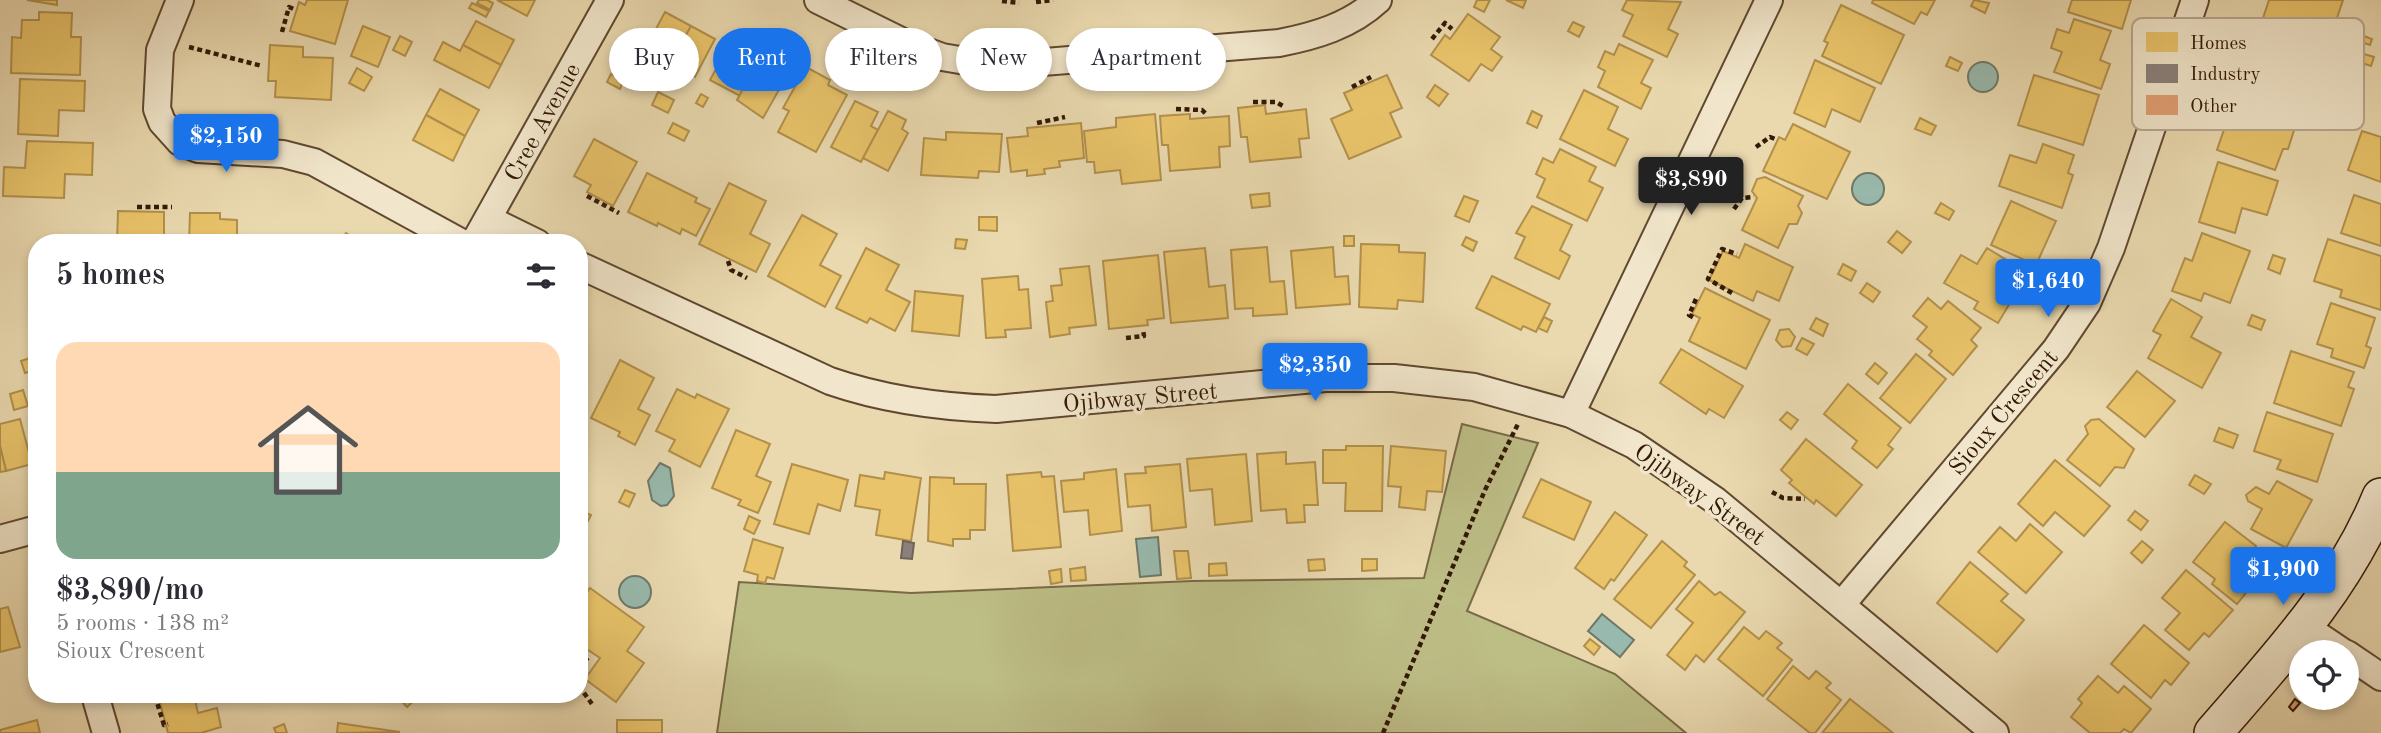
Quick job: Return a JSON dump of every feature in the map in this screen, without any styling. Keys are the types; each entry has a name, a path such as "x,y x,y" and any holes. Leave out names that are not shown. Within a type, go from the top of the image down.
{"main road":[{"path":"2213,733 2304,626 2355,552 2381,497"}],"street":[{"path":"180,0 160,50 157,109 162,122 180,142 198,149 283,154 314,162 446,234"},
{"name":"Cree Avenue","path":"479,234 610,0"},
{"path":"818,0 906,44 942,57 995,66 1279,43 1324,32 1356,17 1378,0"},
{"path":"1571,414 1769,0"},
{"name":"Sioux Crescent","path":"2189,18 2195,0"},
{"name":"Sioux Crescent","path":"1842,604 2056,349 2081,313 2118,230 2151,130"},
{"path":"488,219 519,234"},
{"name":"Ojibway Street","path":"588,269 830,381 869,394 945,407 996,409 1325,379 1394,378 1474,387 1571,414 1611,432 1671,467 1842,604 1996,733"},
{"path":"0,539 28,531"},
{"path":"2304,626 2324,640"},
{"path":"2359,663 2381,677"},
{"path":"98,703 106,733"}],"path":[{"path":"1036,2 1053,0"},
{"path":"1002,1 1019,3"},
{"path":"282,32 289,7 296,10"},
{"path":"1433,40 1445,23 1452,29"},
{"path":"164,40 262,66"},
{"path":"1352,87 1371,77"},
{"path":"1253,102 1276,102 1283,106"},
{"path":"1176,109 1202,110 1206,114"},
{"path":"1037,124 1065,117"},
{"path":"1756,147 1770,137 1775,139"},
{"path":"587,196 619,213"},
{"path":"1734,209 1742,198 1754,197"},
{"path":"137,207 172,207"},
{"path":"1732,293 1708,279 1722,248 1737,254"},
{"path":"728,261 727,265 731,270 747,278"},
{"path":"1696,299 1689,315 1696,319"},
{"path":"1126,338 1144,336 1143,330"},
{"path":"1383,733 1485,490 1529,402"},
{"path":"1772,492 1783,499 1804,499"},
{"path":"588,698 592,704"},
{"path":"157,703 164,725 168,724"}],"green space":[{"path":"1462,424 1538,443 1467,611 1615,674 1686,733 717,733 739,582 911,593 1192,581 1424,578"}],"water":[{"path":"1983,62 1994,66 1998,77 1994,88 1983,92 1972,88 1968,77 1972,66"},
{"path":"1868,173 1879,178 1884,189 1879,200 1868,205 1857,200 1852,189 1857,178"},
{"path":"660,463 670,468 674,496 667,505 661,506 652,500 648,481"},
{"path":"1158,537 1161,575 1140,577 1136,539"},
{"path":"635,576 646,581 651,592 646,603 635,608 624,603 619,592 624,581"},
{"path":"1602,614 1634,640 1620,657 1588,631"}],"building: Homes":[{"path":"27,0 57,0 57,5"},
{"path":"307,0 348,0 335,44 290,31 299,2 305,5"},
{"path":"479,0 493,3 490,10 477,3"},
{"path":"497,0 535,0 527,16"},
{"path":"1477,0 1490,0 1484,12 1474,7"},
{"path":"1506,0 1526,0 1523,8"},
{"path":"1627,0 1681,2 1668,29 1678,34 1667,57 1623,36 1633,15 1622,10"},
{"path":"1873,0 1935,0 1927,15 1921,12 1914,24 1872,3"},
{"path":"1974,0 1989,3 1985,13 1971,6"},
{"path":"2072,0 2131,0 2122,29 2068,12"},
{"path":"2269,0 2343,0 2337,18 2263,18"},
{"path":"472,3 489,11 486,17 469,8"},
{"path":"1841,5 1904,35 1881,84 1822,56 1828,43 1824,41"},
{"path":"39,12 72,13 71,37 81,37 80,75 11,73 12,37 21,38 22,20 39,20"},
{"path":"665,12 691,26 690,28 656,28"},
{"path":"1468,14 1500,37 1491,49 1502,57 1492,71 1481,64 1469,81 1431,55 1445,35 1450,39"},
{"path":"2074,19 2111,31 2100,60 2110,64 2101,89 2054,72 2062,52 2051,48 2057,29 2069,33"},
{"path":"476,21 514,40 501,65 463,45"},
{"path":"1573,22 1584,27 1579,37 1568,31"},
{"path":"363,26 390,37 378,67 351,56"},
{"path":"699,30 713,38 699,69"},
{"path":"400,36 412,42 405,56 393,50"},
{"path":"2364,36 2372,39 2370,45 2364,43"},
{"path":"443,42 460,51 463,45 501,65 489,88 434,60"},
{"path":"1619,44 1653,60 1641,83 1651,88 1641,109 1598,87 1605,71 1598,67 1605,51 1614,55"},
{"path":"270,45 303,47 303,57 333,58 331,100 275,97 276,81 268,81"},
{"path":"2364,54 2374,57 2371,66 2364,64"},
{"path":"1950,57 1962,63 1958,71 1946,66"},
{"path":"1815,60 1875,88 1860,122 1832,109 1825,127 1794,113"},
{"path":"357,68 372,77 364,91 349,83"},
{"path":"811,70 825,77 825,91 839,91 847,95 816,152 778,132 789,111 783,108 793,91 811,91"},
{"path":"1387,75 1402,108 1390,113 1401,137 1349,159 1331,119 1352,110 1344,93"},
{"path":"2034,75 2099,95 2083,145 2018,125"},
{"path":"20,79 85,81 84,111 59,110 58,136 18,134"},
{"path":"1435,85 1448,94 1439,106 1427,97"},
{"path":"440,89 479,110 465,136 426,115"},
{"path":"1584,90 1618,107 1608,129 1628,139 1615,166 1560,139"},
{"path":"742,91 778,91 763,118 737,100"},
{"path":"658,92 674,100 668,113 652,105"},
{"path":"701,94 708,98 703,107 696,103"},
{"path":"855,101 878,112 871,126 878,130 861,162 831,147"},
{"path":"1265,105 1266,114 1306,109 1309,138 1299,139 1301,157 1250,162 1247,137 1241,137 1238,108"},
{"path":"888,111 906,120 902,129 908,133 888,171 863,158"},
{"path":"1532,111 1542,116 1537,128 1527,123"},
{"path":"1155,114 1161,180 1122,184 1120,170 1095,173 1094,162 1087,162 1084,131 1116,127 1116,118"},
{"path":"1190,114 1190,119 1229,116 1230,146 1219,147 1220,167 1170,171 1168,145 1162,145 1160,116"},
{"path":"426,115 465,136 453,161 413,140"},
{"path":"1920,118 1936,126 1931,135 1915,129"},
{"path":"673,123 689,131 684,141 668,133"},
{"path":"1081,123 1084,158 1059,161 1060,167 1044,169 1045,174 1027,176 1027,170 1011,172 1007,138 1028,136 1027,128"},
{"path":"1793,124 1850,152 1827,199 1763,171 1779,137 1785,140"},
{"path":"2224,130 2294,130 2288,149 2283,149 2275,170 2217,150"},
{"path":"2362,131 2381,137 2381,182 2348,170"},
{"path":"946,132 1002,134 999,172 979,171 978,178 921,175 924,138 946,140"},
{"path":"594,139 637,162 613,206 587,192 591,185 574,176"},
{"path":"27,141 93,143 92,175 65,174 64,198 3,196 4,167 25,168"},
{"path":"2043,144 2074,155 2068,173 2073,175 2062,208 1999,186 2010,155 2036,163"},
{"path":"1560,149 1596,167 1589,181 1603,188 1587,221 1537,197 1545,179 1536,174 1543,158 1553,163"},
{"path":"2218,162 2278,181 2267,215 2242,208 2235,233 2199,222"},
{"path":"647,173 697,198 695,202 710,209 696,236 682,229 680,234 658,223 657,226 628,212"},
{"path":"1765,177 1803,196 1798,206 1802,213 1797,224 1789,224 1778,248 1742,230 1757,198 1752,191 1757,179"},
{"path":"729,183 766,201 750,234 770,244 756,272 699,244"},
{"path":"1269,193 1270,206 1252,208 1250,195"},
{"path":"2354,195 2381,204 2381,246 2341,233"},
{"path":"1464,196 1478,201 1469,222 1455,216"},
{"path":"2011,201 2056,221 2036,265 1991,245"},
{"path":"1941,203 1954,211 1949,220 1935,213"},
{"path":"1532,206 1572,225 1560,250 1570,256 1559,279 1515,258 1525,237 1516,233"},
{"path":"118,211 164,212 164,234 117,234"},
{"path":"190,213 220,213 220,219 237,220 237,234 189,234"},
{"path":"802,215 837,234 820,265 841,276 825,307 768,276"},
{"path":"979,217 997,217 997,231 979,230"},
{"path":"1897,231 1911,242 1902,253 1888,242"},
{"path":"2202,233 2250,251 2230,303 2204,293 2201,301 2172,291 2185,258 2192,261"},
{"path":"1344,236 1354,236 1354,246 1344,246"},
{"path":"1466,237 1477,242 1473,251 1462,245"},
{"path":"956,239 967,240 965,249 955,248"},
{"path":"2328,239 2381,256 2381,310 2340,297 2342,290 2314,281"},
{"path":"1361,244 1399,245 1399,252 1425,253 1423,302 1398,300 1397,309 1359,307"},
{"path":"1745,244 1793,267 1779,301 1757,291 1753,301 1709,280 1723,251 1739,258"},
{"path":"1267,247 1270,282 1284,281 1287,314 1253,316 1253,308 1235,309 1231,250"},
{"path":"1333,247 1335,277 1348,276 1350,304 1296,308 1291,251"},
{"path":"866,248 899,265 886,290 910,302 895,331 870,318 867,323 836,308"},
{"path":"1205,248 1209,287 1225,285 1228,318 1171,323 1164,252"},
{"path":"1987,248 2028,273 1998,323 1974,309 1978,302 1944,283 1961,255 1977,264"},
{"path":"1158,255 1164,318 1147,320 1148,325 1109,329 1103,261"},
{"path":"2273,255 2285,259 2280,274 2268,269"},
{"path":"1843,264 1856,271 1851,281 1838,274"},
{"path":"1089,266 1096,325 1069,328 1070,334 1050,337 1046,302 1053,301 1051,286 1062,285 1060,269"},
{"path":"1018,276 1019,290 1028,289 1031,328 1005,330 1006,337 986,338 982,279"},
{"path":"1492,276 1550,304 1536,332 1523,326 1521,330 1476,308"},
{"path":"1867,283 1880,292 1873,302 1860,293"},
{"path":"1705,288 1770,320 1746,369 1689,341 1700,318 1692,314"},
{"path":"915,291 963,296 959,336 912,331"},
{"path":"1928,298 1941,309 1948,301 1981,328 1971,340 1977,346 1953,375 1929,355 1932,351 1917,339 1927,327 1913,316"},
{"path":"2171,299 2202,317 2191,337 2221,353 2202,388 2148,358 2161,335 2153,331"},
{"path":"2331,303 2375,318 2366,346 2371,348 2364,368 2331,357 2333,349 2317,344"},
{"path":"2252,315 2265,320 2261,330 2248,325"},
{"path":"1544,317 1552,321 1547,332 1538,328"},
{"path":"1816,318 1828,324 1823,336 1810,329"},
{"path":"1789,329 1795,337 1791,346 1782,347 1776,340 1780,330"},
{"path":"1802,338 1814,344 1807,355 1796,349"},
{"path":"1681,349 1743,386 1724,418 1709,409 1706,414 1660,383"},
{"path":"2291,351 2354,372 2348,387 2354,389 2341,426 2274,403"},
{"path":"1916,354 1946,379 1910,423 1880,398"},
{"path":"28,359 28,372 25,373 21,361"},
{"path":"620,360 654,378 638,409 650,415 635,445 618,436 620,432 591,418"},
{"path":"1875,363 1887,373 1878,384 1866,374"},
{"path":"2137,371 2175,401 2145,437 2107,407"},
{"path":"1848,384 1901,428 1888,445 1893,449 1877,468 1852,448 1857,441 1824,414"},
{"path":"677,389 695,398 697,394 729,409 700,467 669,451 675,440 656,431"},
{"path":"23,390 28,406 14,410 10,394"},
{"path":"1787,412 1798,420 1791,429 1780,420"},
{"path":"2267,412 2333,434 2317,482 2277,469 2281,460 2254,451"},
{"path":"20,419 28,449 28,465 6,471 0,446 0,424"},
{"path":"2099,419 2134,449 2124,468 2115,467 2100,486 2067,460 2088,434 2085,426 2091,420"},
{"path":"2219,428 2238,435 2233,448 2214,441"},
{"path":"736,430 770,444 756,476 771,482 758,513 738,505 741,500 712,488"},
{"path":"1806,439 1862,485 1836,516 1816,500 1814,504 1789,483 1792,480 1781,470"},
{"path":"0,446 6,471 0,472"},
{"path":"1346,446 1383,446 1382,511 1345,511 1346,483 1323,483 1323,450 1346,450"},
{"path":"1391,446 1446,451 1442,492 1427,491 1425,510 1399,507 1401,487 1388,486"},
{"path":"1286,452 1286,464 1315,462 1318,505 1304,505 1305,522 1287,523 1286,509 1261,511 1257,454"},
{"path":"1246,454 1252,521 1215,525 1212,489 1190,491 1187,459"},
{"path":"2055,460 2110,506 2084,536 2055,512 2043,526 2018,504"},
{"path":"792,464 848,480 840,511 818,504 809,534 774,524"},
{"path":"1180,464 1186,527 1152,531 1150,505 1128,507 1125,474 1146,473 1145,467"},
{"path":"1116,469 1122,531 1090,535 1088,510 1064,512 1061,481 1084,479 1084,473"},
{"path":"885,472 921,478 911,541 876,535 880,510 855,506 860,475 884,479"},
{"path":"1041,472 1042,477 1054,476 1061,547 1013,551 1007,475"},
{"path":"2195,475 2211,484 2204,494 2189,485"},
{"path":"930,477 954,478 954,484 986,484 985,530 970,530 970,539 953,539 953,546 928,541"},
{"path":"1541,479 1591,502 1574,540 1523,517"},
{"path":"2277,481 2312,500 2286,548 2251,529 2262,509 2248,501 2246,495 2256,487 2269,494"},
{"path":"625,490 635,494 629,507 619,502"},
{"path":"2135,511 2148,521 2141,530 2128,520"},
{"path":"1615,512 1647,535 1614,581 1611,579 1604,589 1575,568"},
{"path":"749,516 760,521 754,534 744,529"},
{"path":"2225,522 2256,546 2247,557 2264,570 2237,604 2212,584 2215,579 2193,562"},
{"path":"2030,524 2062,552 2026,593 1978,552 2000,527 2016,541"},
{"path":"753,539 783,548 774,579 767,577 765,583 757,581 758,575 744,571"},
{"path":"1662,541 1687,562 1684,566 1695,575 1651,628 1614,599"},
{"path":"2142,541 2153,550 2142,563 2131,553"},
{"path":"1174,551 1188,551 1191,578 1177,579"},
{"path":"1324,559 1325,570 1309,571 1308,560"},
{"path":"1362,559 1377,559 1377,570 1362,571"},
{"path":"1970,562 2008,594 2001,601 2024,620 1997,652 1937,603"},
{"path":"1226,563 1227,575 1209,576 1209,564"},
{"path":"1085,567 1086,580 1071,581 1070,569"},
{"path":"1061,569 1062,582 1051,584 1049,571"},
{"path":"2186,570 2233,610 2209,637 2204,633 2189,650 2165,630 2180,613 2162,598"},
{"path":"1699,581 1715,595 1720,592 1745,612 1704,662 1696,655 1685,670 1667,655 1693,623 1676,609"},
{"path":"590,588 644,627 627,651 644,663 616,702 588,681 588,675 600,658 588,650"},
{"path":"8,607 20,647 0,652 0,609"},
{"path":"2144,625 2189,663 2171,685 2165,680 2151,698 2111,664"},
{"path":"1744,627 1759,639 1766,631 1782,643 1777,648 1792,660 1763,696 1718,659"},
{"path":"1590,639 1600,647 1594,655 1584,646"},
{"path":"1793,666 1809,679 1816,671 1831,683 1826,688 1841,700 1815,733 1810,733 1767,699"},
{"path":"2098,676 2118,693 2124,686 2151,709 2131,733 2124,729 2120,733 2090,733 2071,717 2082,703 2078,699"},
{"path":"1850,699 1893,733 1822,733"},
{"path":"160,703 196,703 198,713 217,708 221,727 201,733 168,733"},
{"path":"37,720 40,733 0,733 0,730"},
{"path":"617,720 662,720 662,733 617,733"},
{"path":"338,723 372,728 400,732 337,733"},
{"path":"284,724 287,733 276,733 274,728"}],"building: Industry":[{"path":"903,541 914,543 912,559 901,558"}]}
